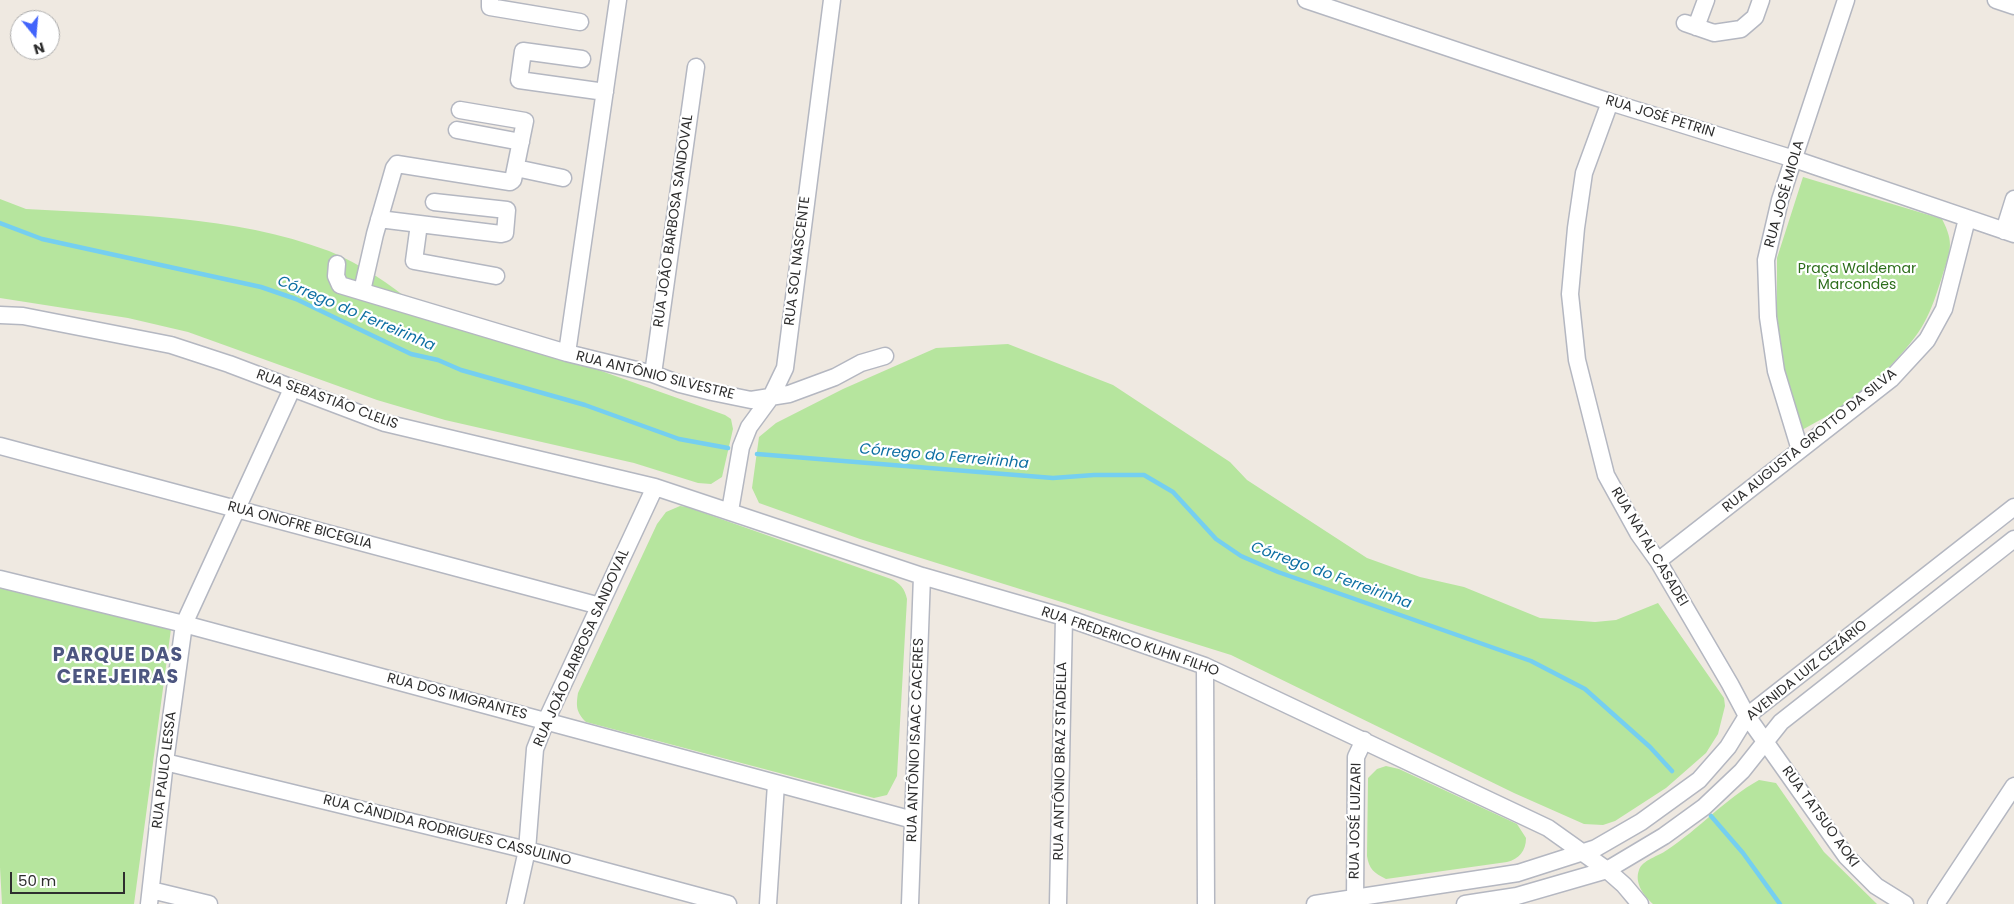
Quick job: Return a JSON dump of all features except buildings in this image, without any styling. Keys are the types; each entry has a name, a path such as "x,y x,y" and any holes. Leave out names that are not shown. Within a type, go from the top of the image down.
{"street":[{"path":"490,0 490,7 580,22"},
{"path":"567,353 618,0"},
{"name":"RUA SOL NASCENTE","path":"730,511 741,447 749,428 771,397 785,368 832,0"},
{"name":"RUA JOSÉ PETRIN","path":"1306,0 1610,102 1794,159 2009,232"},
{"path":"1706,0 1691,25 1714,33 1741,29 1755,17 1761,0"},
{"name":"RUA JOSÉ MIOLA","path":"1800,450 1776,371 1768,317 1766,260 1780,200 1846,0"},
{"path":"1996,0 2014,6"},
{"path":"582,59 523,50 519,80 605,92"},
{"name":"RUA JOÃO BARBOSA SANDOVAL","path":"653,374 696,67"},
{"name":"RUA NATAL CASADEI","path":"1610,102 1584,173 1576,228 1570,294 1576,360 1606,475 1638,533 1658,560 1747,716 1765,741"},
{"path":"362,291 379,219 394,168 397,164 510,182 513,180 525,122 460,110"},
{"path":"457,130 521,142"},
{"path":"516,168 563,178"},
{"path":"2009,232 2014,199"},
{"path":"379,219 505,233 507,210 434,202"},
{"name":"RUA AUGUSTA GROTTO DA SILVA","path":"1658,560 1891,379 1927,340 1944,309 1967,219"},
{"path":"419,224 414,261 496,276"},
{"name":"RUA ANTÔNIO SILVESTRE","path":"338,264 336,276 340,285 567,353 653,374 680,384 751,400 789,394 835,378 860,363 885,356"},
{"name":"RUA SEBASTIÃO CLELIS","path":"0,316 22,316 171,345 229,364 385,423 655,487"},
{"name":"RUA PAULO LESSA","path":"150,897 165,762 184,624 292,389"},
{"name":"RUA ONOFRE BICEGLIA","path":"0,446 600,606"},
{"name":"RUA JOÃO BARBOSA SANDOVAL","path":"515,904 526,850 535,749 546,720 655,487"},
{"name":"RUA FREDERICO KUHN FILHO","path":"655,487 922,576 1064,617 1205,666 1548,828 1607,870 1624,885 1640,904"},
{"name":"AVENIDA LUIZ CEZÁRIO","path":"1315,904 1355,901 1518,873 1596,848 1641,822 1699,780 1728,748 1747,716 2014,507"},
{"name":"AVENIDA LUIZ CEZÁRIO","path":"1464,904 1517,896 1607,870 1664,836 1704,807 1742,771 1781,722 2014,538"},
{"name":"RUA ANTÔNIO ISAAC CACERES","path":"910,904 922,576"},
{"name":"RUA DOS IMIGRANTES","path":"0,579 184,624 913,820"},
{"name":"RUA ANTÔNIO BRAZ STADELLA","path":"1058,904 1064,617"},
{"path":"1205,666 1206,904"},
{"name":"RUA JOSÉ LUIZARI","path":"1355,901 1356,757 1364,740"},
{"name":"RUA TATSUO AOKI","path":"1765,741 1846,856 1876,886 1905,904"},
{"name":"RUA CÂNDIDA RODRIGUES CASSULINO","path":"165,762 526,850 728,904"},
{"path":"768,904 776,784"},
{"path":"1936,904 2014,786"},
{"path":"150,897 209,904"}],"green space":[{"name":"Praça Waldemar Marcondes","path":"1803,177 1942,219 1949,235 1950,248 1932,306 1924,323 1910,343 1868,388 1843,407 1802,430 1784,368 1777,316 1777,258"},
{"path":"0,199 26,209 141,215 218,223 293,239 329,251 374,275 416,305 725,415 731,419 733,429 722,477 711,484 698,483 634,463 445,420 377,400 188,332 128,318 0,298"},
{"path":"1008,344 1113,385 1230,462 1247,480 1367,558 1420,577 1464,587 1540,618 1595,622 1616,620 1658,603 1724,698 1725,706 1718,734 1706,753 1666,788 1615,821 1603,825 1584,824 1514,793 1231,655 860,539 759,503 752,488 759,437 776,423 843,389 936,348"},
{"path":"680,506 891,579 902,587 907,599 897,776 887,795 874,798 586,722 580,715 577,705 578,693 657,524 666,512"},
{"path":"0,586 171,629 134,904 2,904 0,867"},
{"path":"1386,766 1399,769 1517,824 1526,838 1523,851 1518,857 1507,862 1386,879 1378,875 1369,864 1367,856 1368,778 1377,769"},
{"path":"1759,780 1776,783 1824,852 1877,904 1653,904 1650,901 1643,893 1639,884 1638,875 1641,867 1647,861 1679,842 1735,796"}],"waterway":[{"name":"Córrego do Ferreirinha","path":"0,223 42,239 261,287 296,299 411,354 438,360 461,370 585,405 679,439 728,448"},
{"name":"Córrego do Ferreirinha","path":"757,454 1053,478 1094,475 1144,475 1173,492 1216,539 1241,556 1278,572 1531,661 1585,689 1650,747 1672,771"},
{"name":"Córrego do Ferreirinha","path":"1711,816 1743,853 1780,904"}],"district":[{"name":"PARQUE DAS CEREJEIRAS","path":"118,667"}]}
